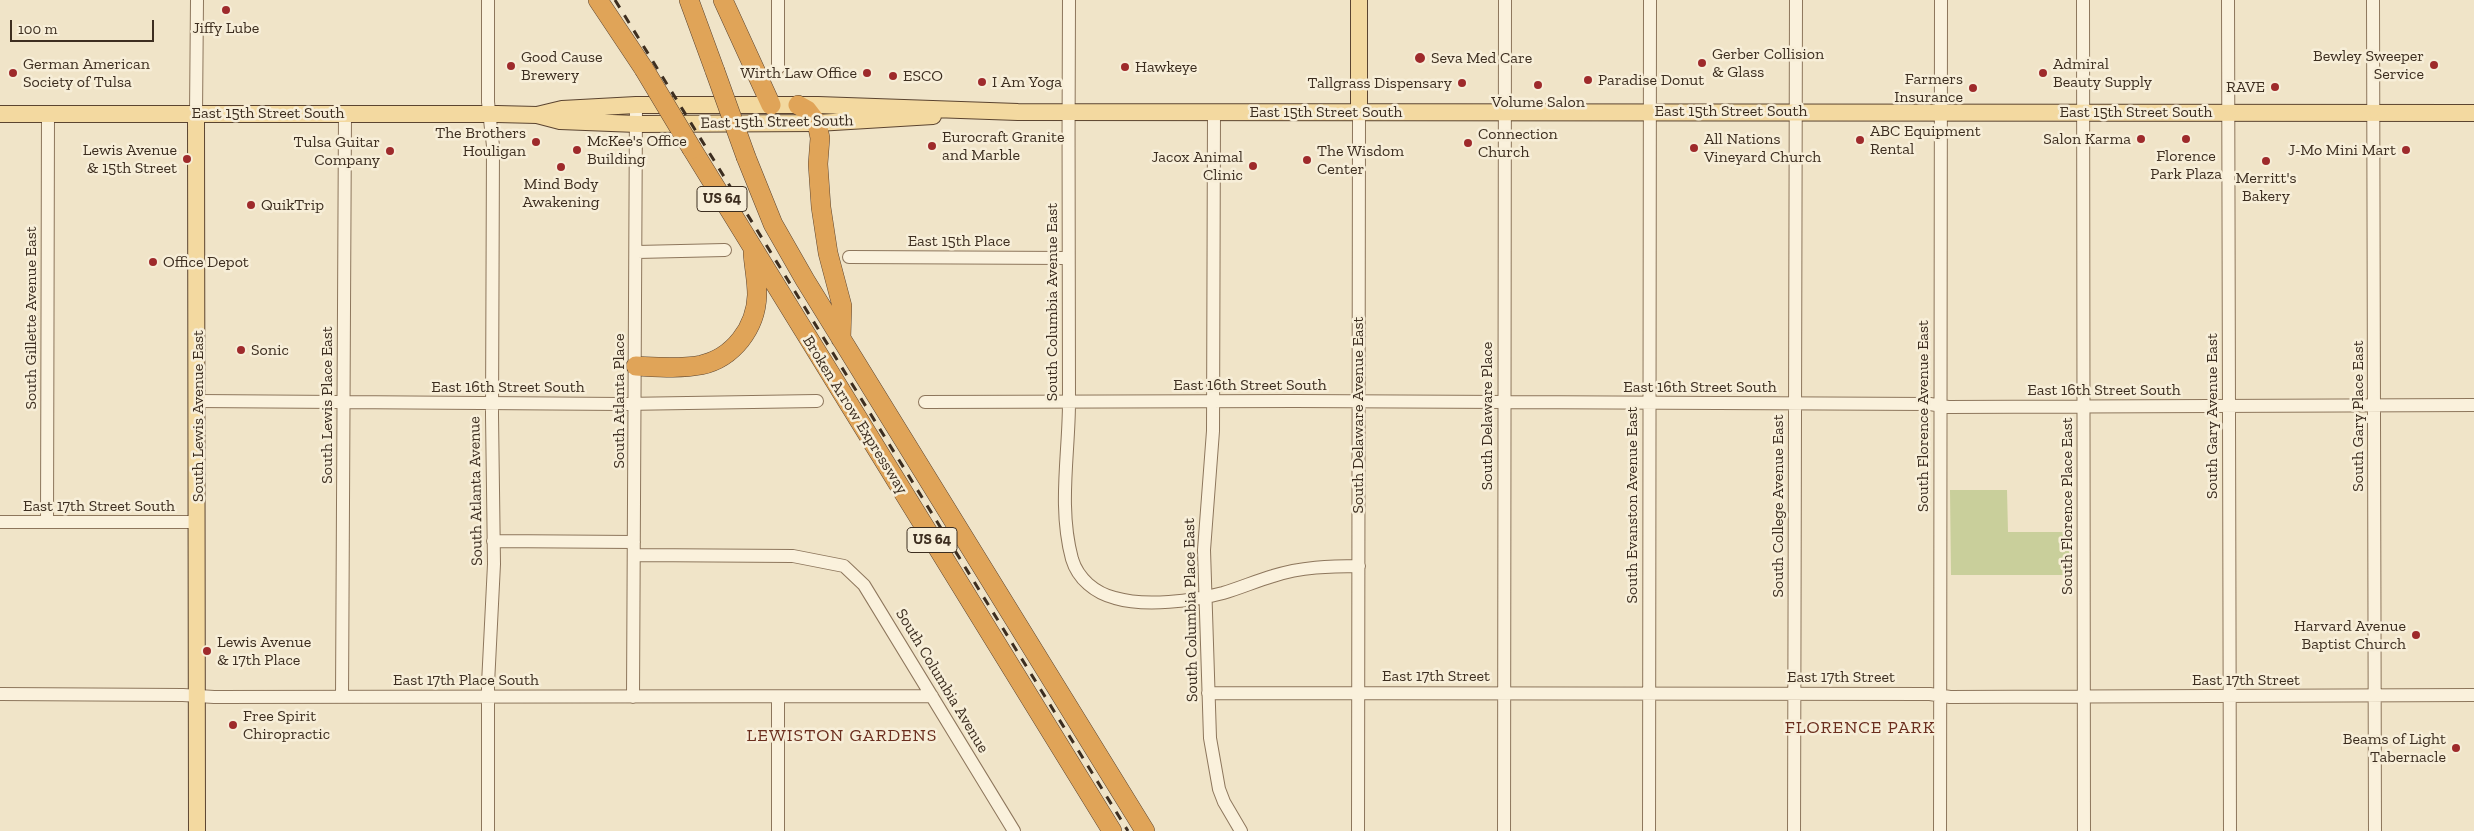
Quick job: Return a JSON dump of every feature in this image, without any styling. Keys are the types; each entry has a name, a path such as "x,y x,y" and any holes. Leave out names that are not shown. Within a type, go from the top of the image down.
{"highway":[{"name":"Broken Arrow Expressway","path":"598,0 644,70 1112,831"},
{"name":"Broken Arrow Expressway","path":"689,0 746,157 773,224 841,339 1145,831"},
{"path":"723,0 771,105"},
{"path":"798,105 814,116 820,138 818,164 821,207 828,253 842,306 841,339"},
{"path":"636,366 686,367 702,365 725,354 735,346 744,335 755,308 757,295 753,248"}],"main road":[{"name":"South Delaware Avenue East","path":"1359,0 1359,112"},
{"name":"East 15th Street South","path":"537,115 562,109 636,105 909,107 988,112 2474,112"},
{"name":"East 15th Street South","path":"0,114 490,114 537,115 560,121 637,124 817,122 988,112"},
{"name":"South Lewis Avenue East","path":"196,114 198,401 196,696 198,831"}],"street":[{"name":"South Lewis Avenue East","path":"196,114 197,0"},
{"name":"South Atlanta Avenue","path":"488,0 488,96 493,146 492,403 494,564 488,696 488,831"},
{"path":"778,0 778,68"},
{"name":"South Columbia Avenue East","path":"1069,0 1069,402 1065,480 1067,538 1072,561 1078,573 1087,584 1100,592 1121,600 1152,602 1206,597 1296,570 1359,566"},
{"name":"South Delaware Place","path":"1504,831 1505,0"},
{"name":"South Evanston Avenue East","path":"1649,831 1648,402 1650,0"},
{"name":"South College Avenue East","path":"1794,831 1796,0"},
{"name":"South Florence Avenue East","path":"1940,831 1939,405 1941,0"},
{"name":"South Florence Place East","path":"2083,0 2084,831"},
{"name":"South Gary Avenue East","path":"2228,0 2230,831"},
{"name":"South Gary Place East","path":"2373,0 2375,831"},
{"name":"South Atlanta Place","path":"633,697 637,252 636,105"},
{"name":"South Columbia Place East","path":"1214,112 1214,402 1212,460 1205,521 1208,693 1210,738 1219,789 1224,802 1241,831"},
{"name":"South Delaware Avenue East","path":"1358,831 1359,112"},
{"name":"South Lewis Place East","path":"342,697 345,113"},
{"name":"South Gillette Avenue East","path":"47,522 48,114"},
{"path":"637,252 725,250"},
{"name":"East 15th Place","path":"849,257 1068,258"},
{"name":"East 16th Street South","path":"198,401 636,404 817,401"},
{"name":"East 16th Street South","path":"925,402 1358,401 2084,406 2474,405"},
{"name":"East 17th Street South","path":"0,522 198,522"},
{"path":"493,541 634,548"},
{"name":"South Columbia Avenue","path":"634,548 779,555 844,566 864,585 1014,831"},
{"name":"East 17th Street","path":"1208,693 1504,692 1939,696 2474,695"},
{"name":"East 17th Place South","path":"0,694 342,697 932,696"},
{"path":"778,697 778,831"}],"green space":[{"path":"1950,490 2007,490 2008,532 2073,532 2073,575 1951,575"}],"railway":[{"path":"615,0 1128,831"}],"place":[{"name":"Jiffy Lube","path":"226,10"},
{"name":"Seva Med Care","path":"1420,58"},
{"name":"Gerber Collision & Glass","path":"1702,63"},
{"name":"Bewley Sweeper Service","path":"2434,65"},
{"name":"Good Cause Brewery","path":"511,66"},
{"name":"Hawkeye","path":"1125,67"},
{"name":"German American Society of Tulsa","path":"13,73"},
{"name":"Wirth Law Office","path":"867,73"},
{"name":"Admiral Beauty Supply","path":"2043,73"},
{"name":"ESCO","path":"893,76"},
{"name":"Paradise Donut","path":"1588,80"},
{"name":"I Am Yoga","path":"982,82"},
{"name":"Tallgrass Dispensary","path":"1462,83"},
{"name":"Volume Salon","path":"1538,85"},
{"name":"RAVE","path":"2275,87"},
{"name":"Farmers Insurance","path":"1973,88"},
{"name":"Salon Karma","path":"2141,139"},
{"name":"Florence Park Plaza","path":"2186,139"},
{"name":"ABC Equipment Rental","path":"1860,140"},
{"name":"The Brothers Houligan","path":"536,142"},
{"name":"Connection Church","path":"1468,143"},
{"name":"Eurocraft Granite and Marble","path":"932,146"},
{"name":"All Nations Vineyard Church","path":"1694,148"},
{"name":"McKee's Office Building","path":"577,150"},
{"name":"J-Mo Mini Mart","path":"2406,150"},
{"name":"Tulsa Guitar Company","path":"390,151"},
{"name":"Lewis Avenue & 15th Street","path":"187,159"},
{"name":"The Wisdom Center","path":"1307,160"},
{"name":"Merritt's Bakery","path":"2266,161"},
{"name":"Jacox Animal Clinic","path":"1253,166"},
{"name":"Mind Body Awakening","path":"561,167"},
{"name":"QuikTrip","path":"251,205"},
{"name":"Office Depot","path":"153,262"},
{"name":"Sonic","path":"241,350"},
{"name":"Harvard Avenue Baptist Church","path":"2416,635"},
{"name":"Lewis Avenue & 17th Place","path":"207,651"},
{"name":"Free Spirit Chiropractic","path":"233,725"},
{"name":"Beams of Light Tabernacle","path":"2456,748"}],"district":[{"name":"FLORENCE PARK","path":"1860,728"},
{"name":"LEWISTON GARDENS","path":"842,736"}]}
